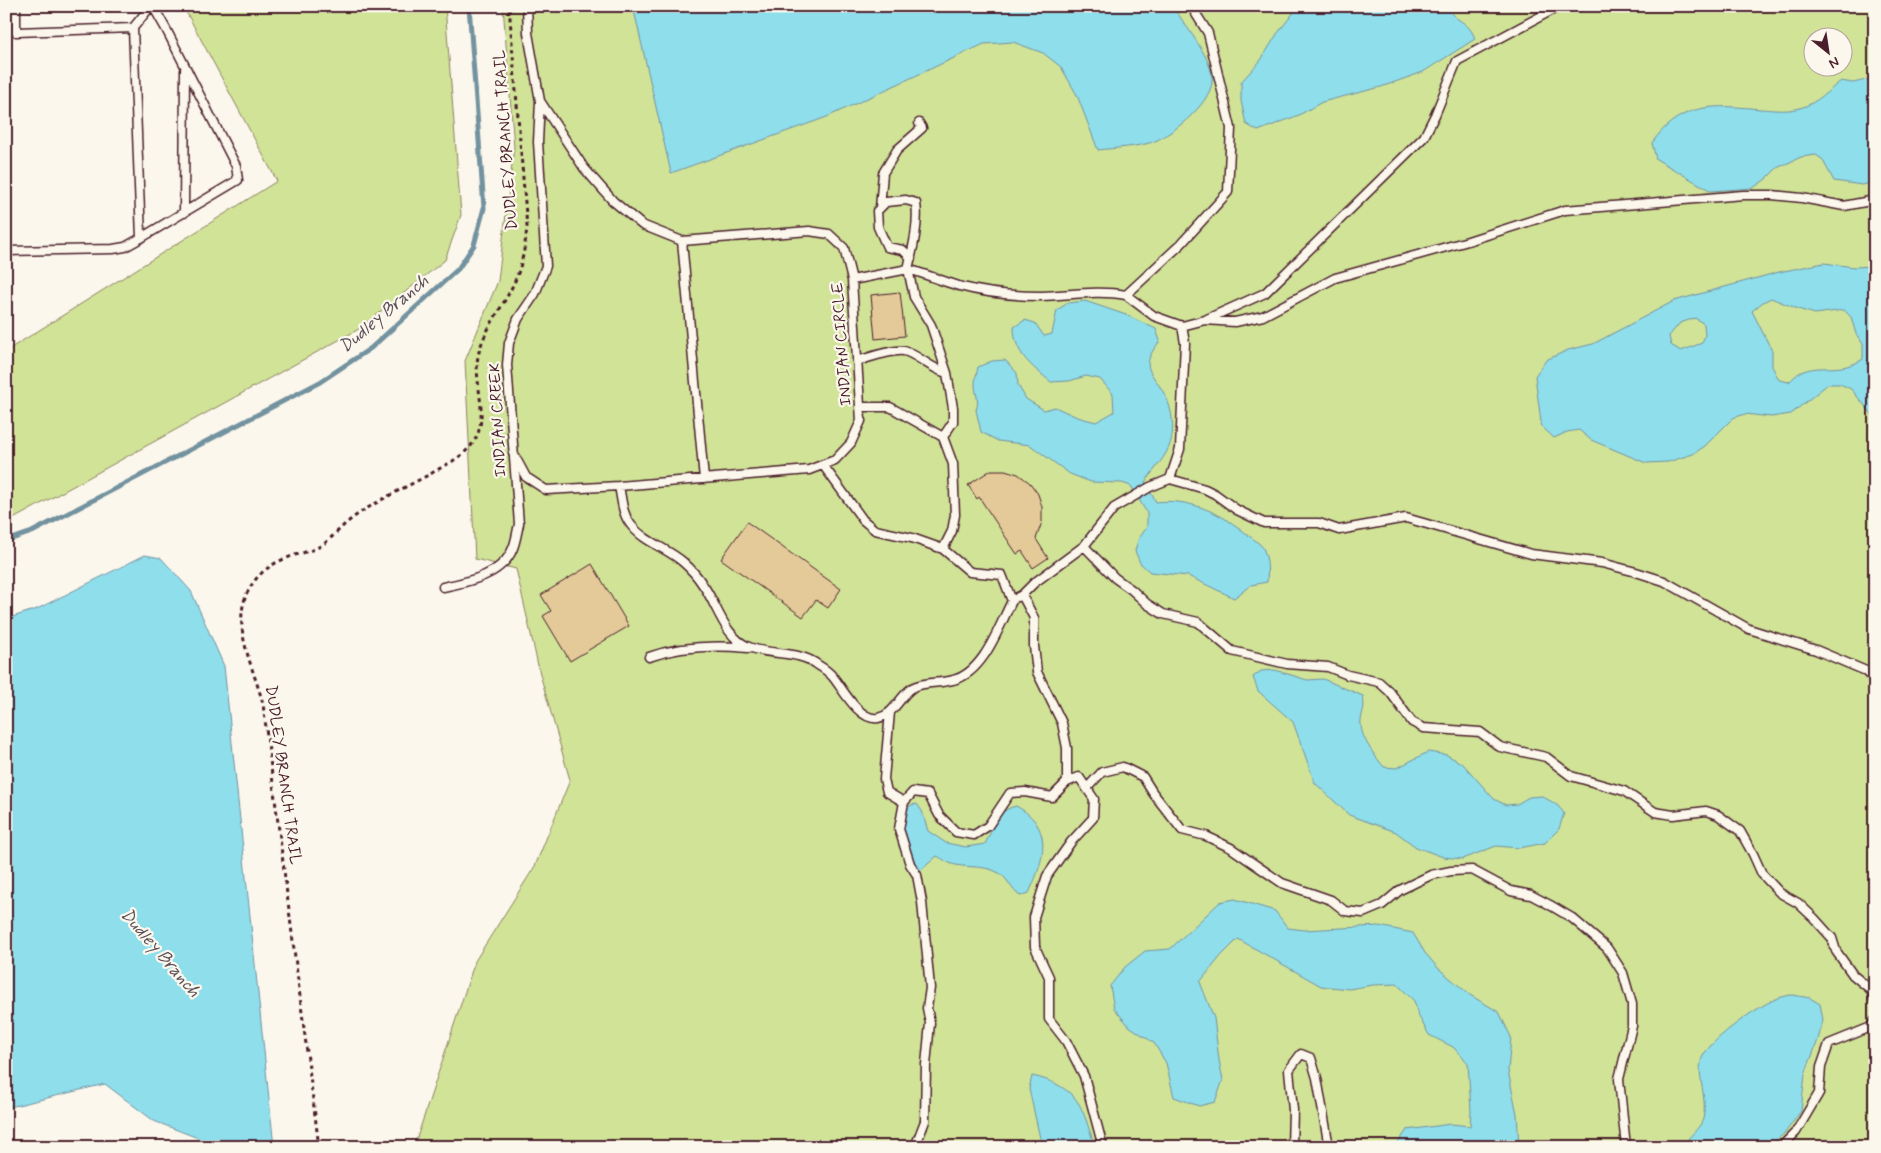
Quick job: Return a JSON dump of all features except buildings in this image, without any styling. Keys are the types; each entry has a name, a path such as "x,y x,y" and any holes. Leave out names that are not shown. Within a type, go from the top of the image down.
{"lane":[{"path":"16,6 16,32 133,28"},
{"path":"6,251 113,249 125,246 141,238 184,213 238,180 236,166 166,29 152,6 133,28 141,238"},
{"name":"INDIAN CREEK","path":"442,587 473,581 498,568 513,550 519,524 507,366 509,343 518,319 535,294 546,266 538,142 540,101 528,33 527,6"},
{"path":"1126,295 1181,244 1228,192 1231,128 1208,33 1191,6"},
{"path":"852,280 908,269 959,286 998,294 1042,296 1113,293 1126,295 1154,316 1182,326 1205,320 1265,293 1424,137 1435,116 1457,61 1560,6"},
{"path":"6,21 16,20"},
{"path":"184,213 185,68"},
{"name":"INDIAN CIRCLE","path":"513,453 526,477 546,490 619,486 809,470 835,460 851,443 862,421 852,280 844,248 830,234 810,231 682,242 642,225 613,202 584,168 540,101"},
{"path":"880,208 883,173 897,150 922,128 919,123"},
{"path":"1205,320 1236,322 1263,316 1335,278 1468,241 1565,210 1743,195 1802,198 1844,206 1875,200"},
{"path":"911,258 903,250 887,246 878,227 877,212 886,202 906,200 916,203 917,213 911,258 908,269 914,296 931,325 947,373 954,422 943,436"},
{"path":"682,242 704,479"},
{"path":"1170,479 1180,449 1185,343 1182,326"},
{"path":"857,361 889,352 904,351 937,370 947,373"},
{"path":"860,406 890,407 943,436 953,464 955,514 952,530 942,549"},
{"path":"822,465 863,520 875,530 912,538 942,549 970,572 1002,575 1012,601"},
{"path":"649,657 667,650 721,645 799,656 816,663 832,676 852,704 868,717 879,718 890,712 912,688 954,680 970,671 987,650 1012,601 1084,546 1114,508 1150,487 1170,479 1205,489 1238,510 1264,523 1319,523 1339,530 1406,518 1531,554 1602,563 1636,572 1664,581 1750,629 1816,650 1866,671 1875,680"},
{"path":"619,486 624,516 632,526 643,536 683,562 703,584 734,638 750,648"},
{"path":"1084,546 1115,578 1132,590 1146,604 1163,614 1198,622 1232,651 1287,664 1328,667 1348,675 1379,682 1390,692 1412,722 1423,728 1480,732 1500,747 1546,757 1571,776 1624,791 1655,812 1673,815 1706,811 1718,815 1740,831 1762,874 1780,893 1798,903 1832,938 1836,951 1853,975 1870,989 1875,1000"},
{"path":"1022,595 1034,618 1034,646 1038,672 1062,723 1067,748 1067,782"},
{"path":"890,712 884,779 887,792 904,802"},
{"path":"1087,788 1102,772 1123,768 1143,776 1152,793 1182,830 1206,836 1231,848 1282,884 1331,900 1345,911 1363,913 1382,905 1400,890 1431,875 1451,871 1472,870 1511,891 1550,904 1572,918 1607,948 1623,973 1632,1004 1632,1026 1619,1079 1626,1147"},
{"path":"915,1147 925,1121 926,1065 930,1022 927,1008 930,988 922,902 917,875 910,864 900,829 904,802 913,792 928,794 939,815 956,832 974,835 988,826 1010,793 1025,792 1052,797 1067,782 1079,777 1094,799 1093,818 1071,842 1048,876 1034,917 1035,947 1049,977 1049,1019 1066,1041 1084,1076 1103,1147"},
{"path":"1781,1147 1796,1132 1819,1093 1821,1068 1829,1044 1871,1027 1875,1020"},
{"path":"1292,1147 1293,1110 1289,1070 1301,1054 1310,1058 1315,1071 1330,1147"}],"path":[{"name":"DUDLEY BRANCH TRAIL","path":"319,1147 263,704 243,637 242,611 250,586 272,564 325,544 351,519 366,509 455,460 470,447 478,431 482,414 477,370 478,355 484,339 513,285 524,254 527,227 509,6"}],"green space":[{"path":"183,6 445,6 461,215 445,260 359,329 6,523 6,351 277,181"},
{"path":"503,6 1875,6 1875,1147 414,1147 475,961 535,866 570,780 540,674 516,569 475,559 465,361 498,281 514,147"}],"water":[{"path":"633,6 1173,6 1196,40 1210,67 1211,85 1201,105 1182,123 1163,137 1142,145 1098,150 1077,95 1061,67 1043,53 1013,42 984,44 827,117 671,173"},
{"path":"1300,6 1448,6 1453,15 1469,28 1475,39 1423,72 1381,87 1322,102 1299,115 1258,131 1246,124 1241,101 1241,82 1261,60 1277,34"},
{"path":"1875,78 1875,182 1862,185 1834,181 1822,159 1816,155 1801,157 1777,168 1753,188 1711,191 1656,159 1652,143 1663,129 1675,119 1687,113 1714,107 1793,110 1814,102 1841,81 1853,83"},
{"path":"1824,263 1854,267 1875,266 1875,418 1851,389 1840,384 1828,384 1791,414 1771,417 1745,414 1733,418 1705,446 1693,454 1668,462 1646,463 1591,440 1579,430 1567,432 1554,438 1540,425 1535,376 1546,360 1568,350 1593,344 1674,301 1779,272","holes":["1771,298 1815,314 1844,310 1851,317 1856,334 1863,344 1863,359 1847,366 1809,369 1799,373 1789,382 1779,380 1772,366 1772,351 1752,311","1695,318 1704,324 1705,335 1702,343 1681,351 1671,345 1669,336 1680,323"]},
{"path":"1085,301 1126,315 1156,329 1160,341 1150,357 1149,369 1167,399 1173,426 1171,442 1162,460 1145,482 1156,502 1181,502 1193,505 1216,514 1238,527 1263,548 1266,556 1267,582 1251,585 1234,598 1188,576 1150,572 1140,563 1135,551 1138,540 1147,527 1147,513 1131,486 1122,483 1091,482 1070,474 1030,445 998,441 981,432 976,410 978,403 975,380 978,367 992,361 1005,360 1017,373 1018,385 1026,399 1044,410 1055,407 1077,417 1096,422 1114,412 1113,394 1100,379 1086,376 1069,381 1051,382 1025,358 1017,344 1014,327 1025,320 1035,323 1044,336 1052,334 1057,310 1068,303"},
{"path":"145,555 161,558 191,591 224,666 274,1147 221,1147 154,1121 105,1084 10,1107 6,1101 6,619 37,609"},
{"path":"1275,670 1307,680 1323,679 1363,696 1362,732 1372,751 1384,767 1397,768 1428,752 1447,755 1463,764 1494,799 1506,805 1517,804 1529,797 1542,796 1557,805 1564,813 1559,829 1545,843 1519,848 1496,846 1463,859 1443,857 1416,847 1396,832 1349,815 1315,783 1293,722 1258,691 1253,677 1261,671"},
{"path":"917,804 922,811 928,831 946,843 966,847 985,844 996,820 1009,808 1016,806 1028,814 1037,824 1043,845 1039,868 1029,893 1020,896 1002,875 994,870 948,863 937,856 920,871 909,868 899,846 906,809 911,805"},
{"path":"1235,899 1275,911 1288,928 1304,930 1379,926 1413,933 1425,953 1438,968 1470,995 1499,1012 1511,1037 1508,1071 1517,1114 1519,1147 1395,1147 1407,1130 1451,1124 1470,1126 1468,1063 1453,1047 1429,1035 1418,1015 1414,1001 1397,984 1349,989 1321,986 1238,939 1200,982 1214,1018 1223,1080 1215,1102 1199,1106 1174,1097 1166,1063 1154,1043 1129,1026 1114,1008 1110,986 1125,967 1145,951 1170,949 1220,902"},
{"path":"1793,995 1810,998 1820,1004 1823,1020 1818,1040 1805,1074 1801,1111 1785,1133 1768,1147 1683,1147 1703,1119 1704,1104 1700,1068 1705,1053 1712,1044 1735,1024 1773,1000"},
{"path":"1032,1076 1062,1087 1074,1097 1084,1115 1096,1147 1042,1147 1029,1089"}],"waterway":[{"name":"Dudley Branch","path":"6,541 32,532 320,382 371,348 458,269 474,245 484,208 469,6"}]}
